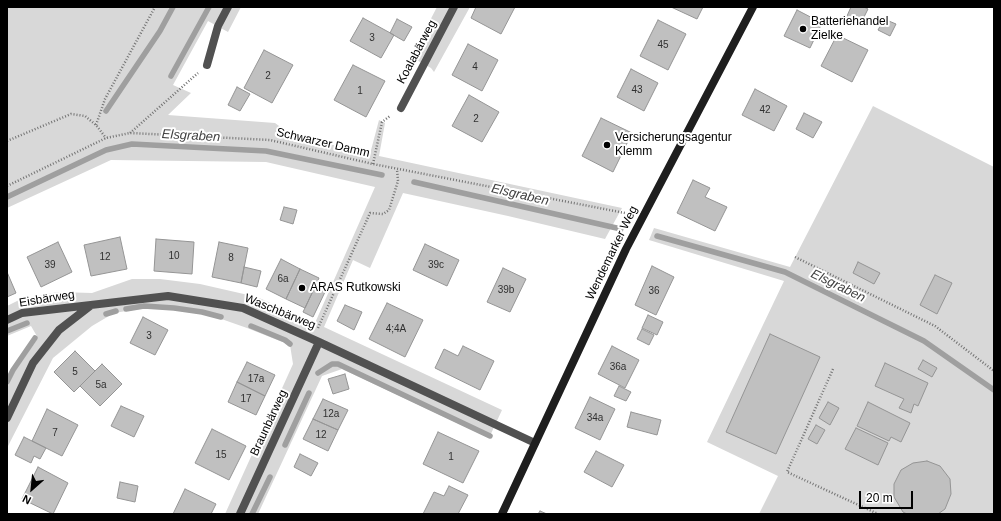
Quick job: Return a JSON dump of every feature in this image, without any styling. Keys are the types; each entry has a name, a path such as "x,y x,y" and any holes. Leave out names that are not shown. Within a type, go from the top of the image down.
{"street":[{"path":"208,65 218,26 228,7"},
{"name":"Koalabärweg","path":"400,108 454,7"},
{"name":"Wendemarker Weg","path":"502,514 643,216 753,7"},
{"name":"Waschbärweg","path":"90,305 168,296 243,308 316,340 535,443"},
{"path":"7,418 33,363 59,330 90,305"},
{"name":"Eisbärweg","path":"7,320 22,313 90,305"},
{"name":"Braunbärweg","path":"240,514 316,340"}],"path":[{"path":"96,125 105,99 155,7"},
{"path":"130,133 208,65"},
{"path":"373,164 382,122 400,108"},
{"path":"7,141 71,114 85,116 96,125 106,138"},
{"name":"Schwarzer Damm","path":"7,186 106,138 130,133 270,140 373,164 643,216"},
{"path":"316,340 370,213 383,214 389,210 398,181 397,168"},
{"path":"795,257 935,326 994,371"},
{"path":"833,369 787,472 878,514"}],"shaded area":[{"path":"7,7 241,7 228,32 208,21 173,85 191,93 168,115 275,123 290,134 370,154 379,120 385,123 379,156 622,208 605,239 403,193 370,268 353,260 324,327 502,410 489,438 342,369 322,376 258,514 225,514 293,364 290,345 210,315 145,308 114,313 92,326 53,358 7,448 7,388 15,371 38,338 31,326 7,336 7,306 21,299 58,292 92,293 132,279 160,279 200,284 257,297 315,323 375,187 266,162 111,160 7,208"},
{"path":"437,7 470,7 434,72 431,68 411,57"},
{"path":"873,106 994,167 994,514 759,514 778,476 707,442 784,281 649,240 654,228 790,267"}],"building":[{"path":"476,7 515,7 501,34 471,18"},
{"path":"671,7 703,7 697,19"},
{"path":"851,7 864,7 868,9 861,23 847,16"},
{"name":"Batteriehandel Zielke","path":"797,10 822,23 810,48 784,36"},
{"path":"363,18 394,35 381,58 350,41"},
{"path":"397,19 412,27 404,41 390,33"},
{"path":"884,19 896,24 890,36 878,30"},
{"path":"658,20 686,34 668,70 640,56"},
{"path":"837,35 868,50 852,82 821,66"},
{"path":"468,44 498,60 482,91 452,75"},
{"path":"264,50 293,65 272,103 244,88"},
{"path":"353,65 385,81 366,117 334,100"},
{"path":"631,69 658,83 644,111 617,97"},
{"path":"237,87 250,94 240,111 228,105"},
{"path":"755,89 787,106 774,131 742,115"},
{"path":"469,95 499,112 482,142 452,126"},
{"path":"804,113 822,122 813,138 796,129"},
{"name":"Versicherungsagentur Klemm","path":"601,118 632,133 613,172 582,156"},
{"path":"693,180 710,188 705,197 727,207 715,231 677,213"},
{"path":"284,207 297,210 293,224 280,220"},
{"path":"120,237 127,269 91,276 84,245"},
{"path":"156,239 194,242 192,274 154,271"},
{"path":"58,242 72,272 41,287 27,257"},
{"path":"219,242 248,248 241,283 212,277"},
{"path":"425,244 459,260 447,286 413,270"},
{"path":"281,259 300,269 286,299 266,289"},
{"path":"858,262 880,273 874,284 853,273"},
{"path":"652,266 674,277 656,315 635,305"},
{"path":"244,267 261,271 257,287 241,283"},
{"path":"503,268 526,279 510,312 487,302"},
{"path":"300,269 319,278 305,308 286,299"},
{"path":"7,272 16,293 7,297"},
{"path":"935,275 952,283 937,314 920,305"},
{"path":"315,287 325,292 313,317 303,312"},
{"path":"387,303 423,320 405,357 369,339"},
{"path":"345,305 362,312 354,330 337,321"},
{"path":"648,315 663,322 657,335 642,328"},
{"path":"143,317 168,330 155,355 130,343"},
{"path":"642,329 654,335 649,345 637,339"},
{"path":"770,334 820,357 776,454 726,432"},
{"path":"463,346 494,361 480,390 435,368 444,349 458,356"},
{"path":"612,346 639,360 625,388 598,374"},
{"path":"75,351 95,371 74,392 54,372"},
{"path":"923,360 937,368 932,377 918,369"},
{"path":"247,362 275,375 265,396 237,382"},
{"path":"885,363 928,383 918,406 914,404 911,413 899,408 904,399 875,386"},
{"path":"102,364 122,384 100,406 80,386"},
{"path":"345,374 349,389 333,394 328,379"},
{"path":"237,382 265,396 256,415 228,402"},
{"path":"619,386 631,392 626,401 614,396"},
{"path":"590,397 615,409 600,440 575,428"},
{"path":"323,399 348,410 338,430 313,419"},
{"path":"828,402 839,408 830,425 819,418"},
{"path":"868,402 910,423 901,442 891,437 889,441 857,426"},
{"path":"121,406 144,416 134,437 111,426"},
{"path":"47,409 78,425 62,456 32,441"},
{"path":"631,412 661,420 657,435 627,427"},
{"path":"313,419 338,430 328,451 303,439"},
{"path":"816,425 825,430 817,444 808,439"},
{"path":"856,428 888,443 878,465 845,449"},
{"path":"212,429 246,446 229,480 195,463"},
{"path":"438,432 479,451 463,483 423,464"},
{"path":"24,437 46,448 40,459 34,456 31,463 15,455"},
{"path":"596,451 624,465 612,487 584,472"},
{"path":"300,454 318,463 311,476 294,467"},
{"path":"927,461 940,466 950,479 951,494 945,509 938,514 907,514 903,512 894,497 894,484 901,470 913,463"},
{"path":"38,467 68,483 53,514 22,499"},
{"path":"120,482 138,486 135,502 117,498"},
{"path":"449,486 468,495 458,514 423,514 434,492 444,496"},
{"path":"185,489 216,504 211,514 173,514"},
{"path":"540,511 547,514 538,514"}],"waterway":[{"path":"106,111 160,31 173,7"},
{"path":"171,76 209,7"},
{"name":"Elsgraben","path":"7,197 106,150 132,144 266,151 382,175"},
{"name":"Elsgraben","path":"414,182 621,229"},
{"name":"Elsgraben","path":"657,236 785,272 924,341 994,390"},
{"path":"126,309 144,306 174,308 202,312 221,317"},
{"path":"106,314 116,311"},
{"path":"7,331 27,323"},
{"path":"251,326 285,340 290,344"},
{"path":"7,382 13,370 35,338"},
{"path":"318,373 332,364 338,364 490,436"},
{"path":"285,445 309,393"},
{"path":"252,514 270,477"}],"place":[{"name":"Batteriehandel Zielke","path":"803,29"},
{"name":"Versicherungsagentur Klemm","path":"607,145"},
{"name":"ARAS Rutkowski","path":"302,288"}]}
